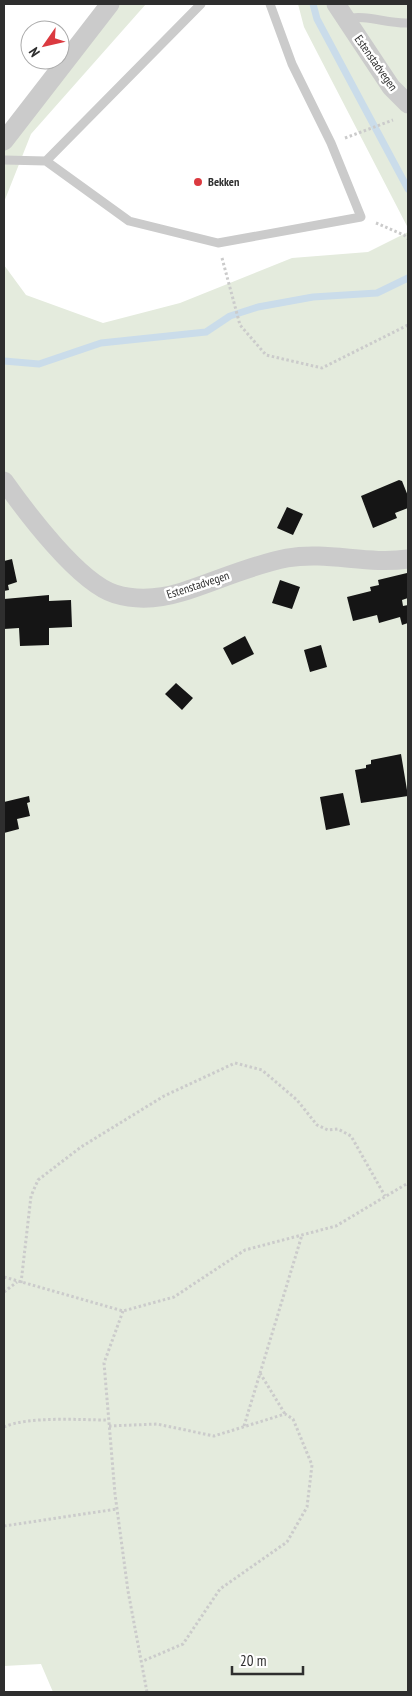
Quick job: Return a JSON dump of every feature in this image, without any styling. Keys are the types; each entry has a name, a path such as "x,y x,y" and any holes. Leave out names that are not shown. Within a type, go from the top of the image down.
{"street":[{"path":"4,141 110,4"},
{"name":"Estenstadvegen","path":"341,12 391,87 408,104"},
{"name":"Estenstadvegen","path":"4,481 62,553 87,577 113,594 140,600 181,592 287,558 317,555 385,562 408,559"}],"lane":[{"path":"46,161 201,4"},
{"path":"4,160 46,161 129,222 218,243 361,217 330,143 292,64 270,4"},
{"name":"Estenstadvegen","path":"341,12 391,24 408,23"}],"path":[{"path":"330,143 383,123"},
{"path":"361,217 404,235 408,240"},
{"path":"218,243 240,325 266,356 322,368 408,326"},
{"path":"20,1282 31,1196 38,1180 82,1147 164,1096 235,1063 262,1070 297,1100 317,1125 328,1130 338,1129 351,1136 385,1196"},
{"path":"4,1278 123,1311 174,1297 245,1250 336,1226 408,1183"},
{"path":"244,1427 302,1235"},
{"path":"4,1292 20,1282"},
{"path":"123,1311 104,1363 117,1509 128,1591 148,1692"},
{"path":"143,1661 183,1644 220,1589 287,1542 307,1507 312,1465 293,1419 285,1414 259,1373"},
{"path":"109,1426 157,1424 214,1436 285,1414"},
{"path":"4,1427 12,1423 66,1419 108,1420"},
{"path":"4,1526 117,1509"}],"shaded area":[{"path":"113,4 146,4 31,134 4,202 4,132 57,70 70,70 70,54"},
{"path":"298,4 408,4 408,228 304,27"},
{"path":"408,232 408,1692 53,1692 41,1664 4,1666 4,265 26,295 103,323 180,303 292,258 368,252"}],"building":[{"path":"399,480 402,481 408,496 408,508 395,513 397,518 373,528 361,496"},
{"path":"287,507 303,514 293,535 277,528"},
{"path":"12,559 17,582 8,585 9,590 4,591 4,561"},
{"path":"407,573 408,598 402,600 403,606 408,605 408,623 402,625 400,617 379,623 377,615 353,621 347,597 371,591 370,587 379,585 378,580"},
{"path":"280,580 300,587 292,609 272,603"},
{"path":"49,595 49,601 71,600 72,627 49,628 49,645 20,646 19,628 4,629 4,599"},
{"path":"245,636 254,654 232,665 223,648"},
{"path":"321,645 327,667 310,672 304,650"},
{"path":"176,683 193,698 182,710 165,694"},
{"path":"401,754 408,796 361,803 355,770 366,768 366,765 371,764 371,760"},
{"path":"343,793 350,825 326,830 320,797"},
{"path":"29,796 30,802 27,803 30,816 17,819 19,829 4,833 4,802"}],"waterway":[{"path":"313,4 317,19 408,189"},
{"path":"4,361 39,364 101,343 206,332 230,316 258,307 313,297 377,293 408,278"}],"place":[{"name":"Bekken","path":"198,182"}]}
